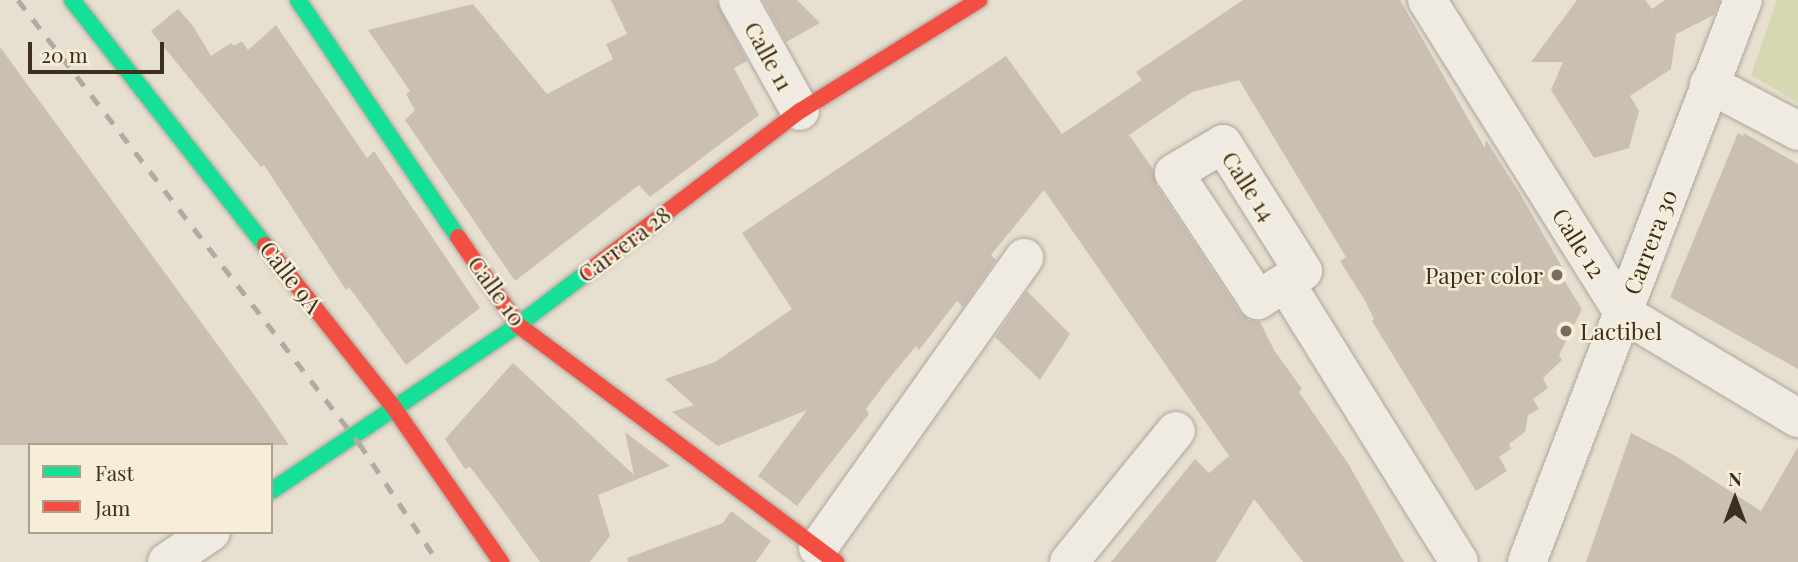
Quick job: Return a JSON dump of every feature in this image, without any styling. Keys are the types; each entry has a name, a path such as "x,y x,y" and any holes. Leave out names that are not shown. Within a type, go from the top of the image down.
{"street":[{"name":"Calle 9A","path":"72,0 394,408 500,562"},
{"name":"Calle 10","path":"298,0 517,325 827,555"},
{"name":"Calle 11","path":"738,0 800,111"},
{"name":"Carrera 28","path":"273,490 517,325 800,111 979,0"},
{"name":"Calle 12","path":"1427,0 1623,313 1798,418"},
{"name":"Carrera 30","path":"1527,562 1743,0"},
{"path":"1709,85 1798,131"},
{"path":"827,555 1024,258"},
{"path":"1286,284 1459,562"},
{"path":"1069,562 1176,431"},
{"path":"167,562 208,534"}],"green space":[{"path":"1777,0 1798,0 1798,103 1751,75"}],"building":[{"path":"611,0 716,0 747,61 734,68 759,115 650,197 639,185 515,281 405,120 415,110 406,94 410,91 368,30 473,4 547,94 613,59 606,44 627,34"},
{"path":"763,0 797,0 820,23 786,42"},
{"path":"1243,0 1400,0 1485,148 1486,140 1519,192 1566,274 1562,277 1582,309 1559,355 1562,360 1543,378 1548,388 1533,399 1539,409 1528,415 1525,432 1509,444 1511,449 1499,457 1507,471 1476,491 1372,321 1374,319 1364,299 1340,261 1346,257 1239,80 1192,92 1129,135 1153,169 1156,185 1240,312 1249,320 1260,322 1274,350 1302,389 1299,392 1349,465 1404,562 1303,562 1254,499 1216,562 1111,562 1195,459 1209,473 1229,456 1044,190 991,255 996,260 963,307 957,301 919,350 916,346 866,409 869,414 797,506 758,476 807,410 718,446 672,412 694,405 665,379 715,362 792,309 742,233 1006,56 1062,134 1142,80 1136,72"},
{"path":"1577,0 1645,0 1652,9 1665,0 1720,0 1714,15 1676,34 1671,69 1630,96 1639,111 1629,148 1594,158 1551,90 1563,62 1531,62"},
{"path":"178,9 193,26 211,56 231,43 234,46 242,41 248,50 276,25 367,158 374,151 480,308 406,365 349,287 346,290 264,165 261,167 151,31"},
{"path":"0,47 289,445 0,445"},
{"path":"1738,133 1743,136 1744,133 1798,164 1798,369 1670,297"},
{"path":"1027,291 1070,334 1040,380 995,337"},
{"path":"513,363 634,475 625,432 670,466 598,495 610,536 590,562 540,562 470,467 465,469 445,439"},
{"path":"1631,433 1674,455 1761,511 1798,447 1798,562 1586,562"},
{"path":"731,511 771,541 756,562 628,562 627,558 723,523"}],"railway":[{"path":"18,0 359,443 438,562"}],"traffic: fast":[{"path":"72,0 265,245"},
{"path":"298,0 458,237"},
{"path":"273,490 518,325 589,271"}],"traffic: jam":[{"path":"589,271 800,111 979,0"},
{"path":"458,237 518,325 836,562"},
{"path":"265,245 394,408 501,562"}],"place":[{"name":"Paper color","path":"1557,275"},
{"name":"Lactibel","path":"1566,331"}]}
